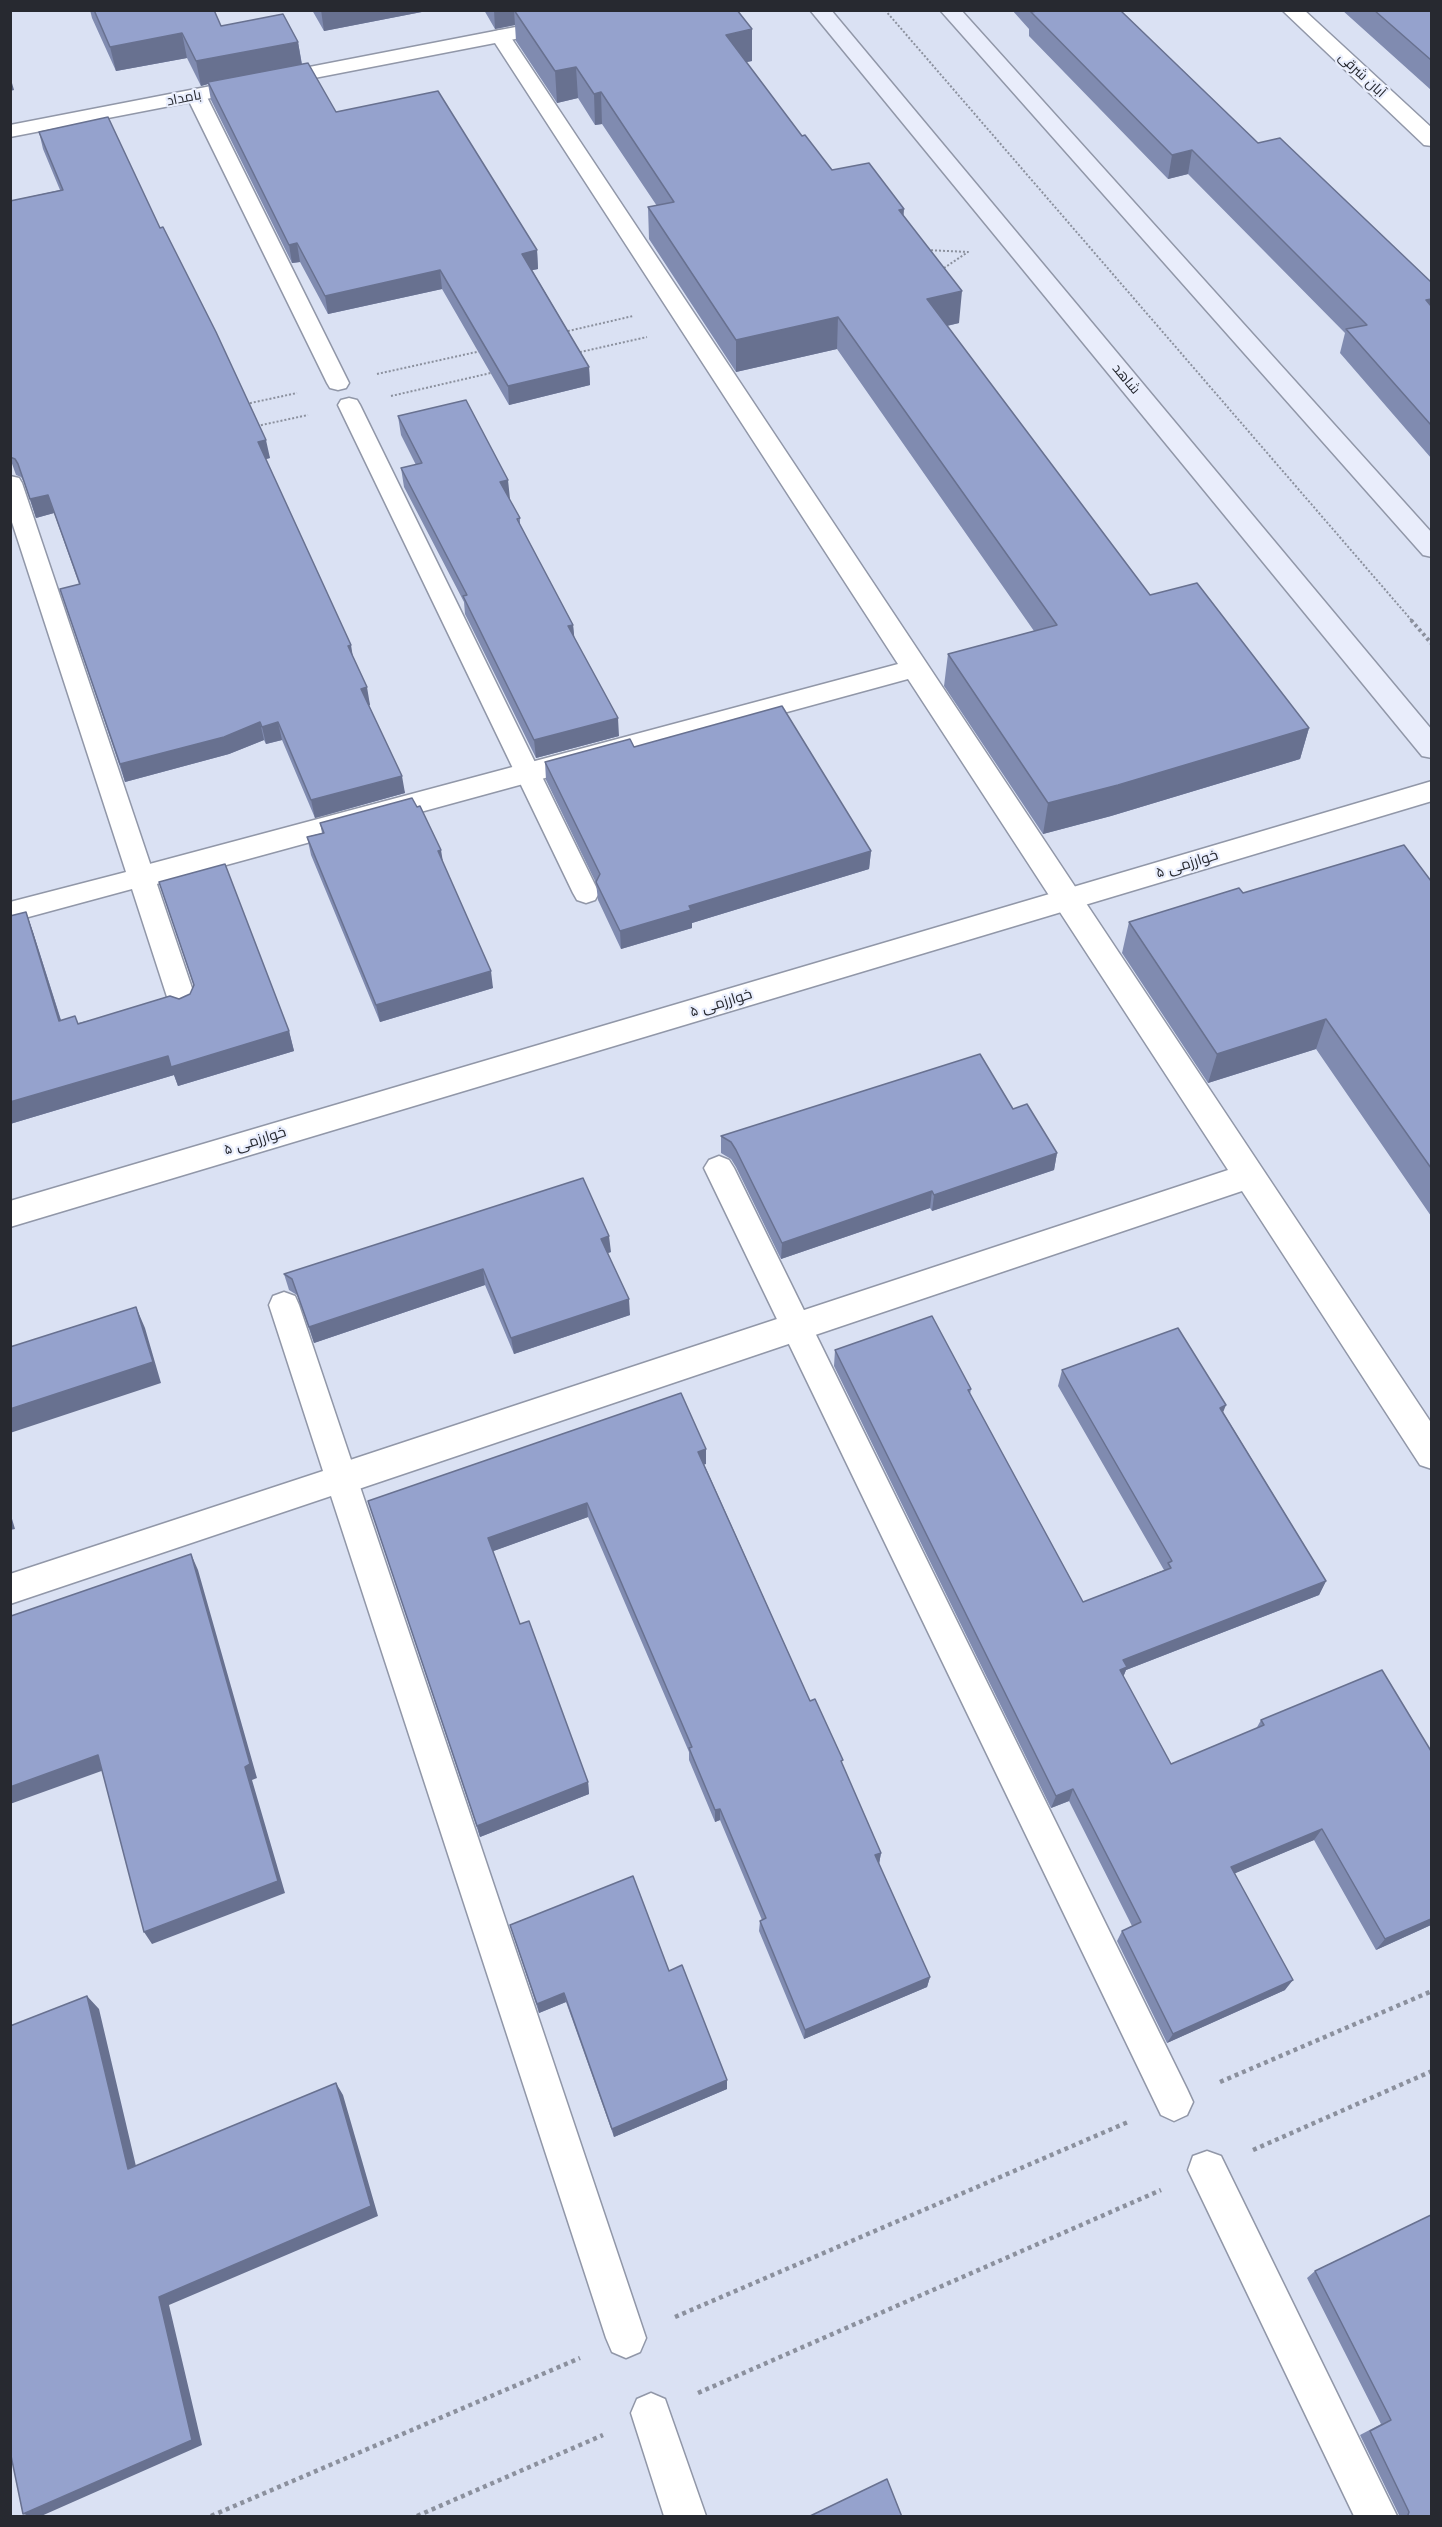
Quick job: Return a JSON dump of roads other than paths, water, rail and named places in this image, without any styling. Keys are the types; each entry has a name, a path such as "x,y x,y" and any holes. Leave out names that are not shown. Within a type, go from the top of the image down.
{"main road":[{"name":"شاهد","path":"820,10 1431,749"},
{"path":"950,10 1431,549"}],"street":[{"name":"آبان شرقی","path":"1292,10 1431,140"},
{"name":"بامداد","path":"10,132 500,36"},
{"path":"500,36 1431,1454"},
{"path":"142,877 916,668"},
{"name":"خوارزمی ۵","path":"10,1214 1431,791"},
{"path":"341,1479 1249,1176"}],"lane":[{"path":"500,36 637,10"},
{"path":"196,95 338,383"},
{"path":"349,405 586,892"},
{"path":"11,483 184,1006"},
{"path":"10,912 142,877"},
{"path":"719,1168 1174,2102"},
{"path":"284,1305 626,2338"},
{"path":"10,1589 341,1479"},
{"path":"1207,2170 1376,2517"},
{"path":"651,2414 685,2517"}]}
